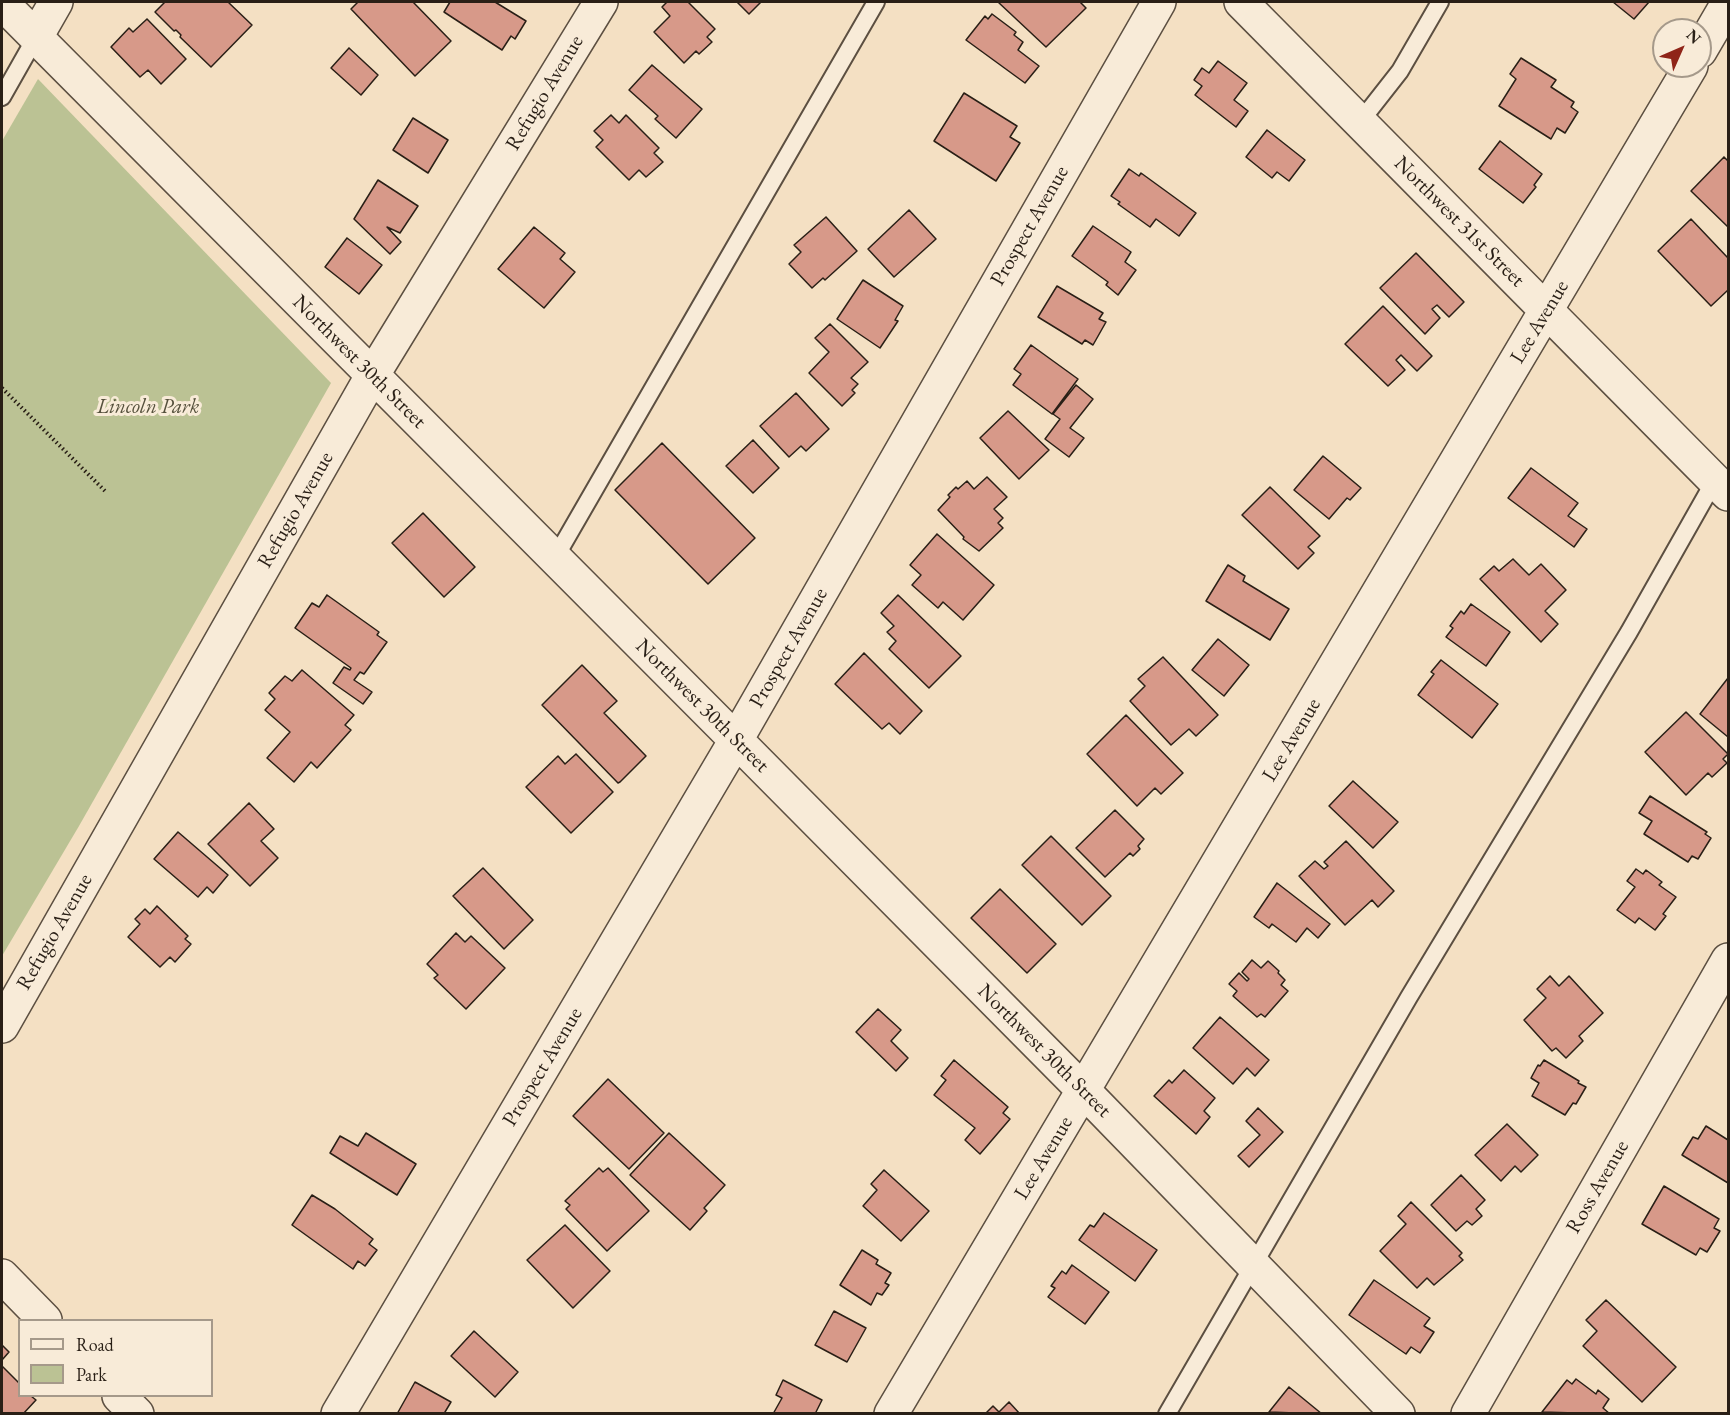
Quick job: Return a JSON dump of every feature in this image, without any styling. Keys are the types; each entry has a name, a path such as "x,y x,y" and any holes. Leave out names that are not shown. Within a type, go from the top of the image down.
{"street":[{"path":"36,37 56,2"},
{"name":"Refugio Avenue","path":"2,1026 372,376 601,2"},
{"name":"Prospect Avenue","path":"338,1413 736,740 1159,2"},
{"name":"Northwest 31st Street","path":"1241,2 1722,487"},
{"name":"Northwest 30th Street","path":"2,3 1084,1091 1398,1413"},
{"path":"1712,30 1728,3"},
{"name":"Lee Avenue","path":"891,1413 1684,78"},
{"name":"Ross Avenue","path":"1468,1413 1728,960"},
{"path":"2,1276 44,1319"},
{"path":"121,1397 137,1413"}],"lane":[{"path":"555,558 876,2"},
{"path":"1360,122 1400,71 1440,2"},
{"path":"2,97 36,37"},
{"path":"1167,1413 1409,997 1629,632 1722,487"}],"path":[{"path":"2,387 107,493"}],"green space":[{"name":"Lincoln Park","path":"38,79 331,383 79,826 2,956 2,141"}],"building":[{"path":"165,2 228,2 252,25 211,67 180,37 181,35 176,30 174,31 155,12"},
{"path":"358,2 413,2 451,41 415,76 351,9"},
{"path":"450,2 495,2 526,21 515,39 511,36 502,50 444,12"},
{"path":"667,2 688,2 715,29 707,37 712,42 699,54 696,51 684,63 654,32 670,16 662,7"},
{"path":"737,2 761,2 749,14"},
{"path":"998,2 1080,2 1086,8 1046,47"},
{"path":"1613,2 1649,2 1634,19"},
{"path":"992,14 1016,32 1014,35 1023,42 1018,50 1039,66 1025,83 966,40 985,16 988,19"},
{"path":"147,19 186,59 161,84 148,70 140,77 111,47 129,28 133,32"},
{"path":"349,48 378,75 361,95 331,68"},
{"path":"1521,58 1556,80 1551,87 1574,102 1571,107 1578,112 1565,133 1557,128 1551,139 1499,106 1516,79 1510,74"},
{"path":"1218,61 1247,83 1234,100 1248,111 1236,127 1195,95 1202,86 1194,80 1202,68 1209,73"},
{"path":"652,65 702,109 676,138 655,119 658,116 629,90"},
{"path":"964,93 1017,126 1010,137 1020,143 996,181 934,141"},
{"path":"611,115 619,123 626,115 659,148 654,153 663,162 646,177 639,170 629,180 596,147 603,140 594,131"},
{"path":"413,118 448,140 428,173 393,150"},
{"path":"1267,130 1305,160 1289,181 1277,172 1272,178 1246,157"},
{"path":"1500,141 1542,174 1534,185 1536,187 1523,203 1479,169"},
{"path":"1724,157 1728,161 1728,227 1691,191"},
{"path":"1129,169 1139,176 1141,173 1196,213 1179,236 1156,219 1150,227 1118,204 1120,202 1111,196"},
{"path":"378,180 418,206 400,233 387,227 401,242 390,254 354,219"},
{"path":"909,210 936,239 894,277 868,249"},
{"path":"826,217 857,251 825,280 823,278 812,288 789,264 801,252 794,245"},
{"path":"1691,219 1728,258 1728,290 1711,306 1658,251"},
{"path":"1093,226 1131,252 1125,262 1136,270 1118,295 1106,285 1108,282 1072,256"},
{"path":"534,227 565,253 560,259 575,272 544,308 498,269"},
{"path":"347,238 382,265 359,294 325,267"},
{"path":"1416,253 1464,302 1449,317 1437,305 1432,309 1440,318 1425,334 1380,288"},
{"path":"863,280 903,306 895,320 898,321 880,348 837,319"},
{"path":"1057,286 1103,313 1099,319 1106,322 1093,345 1085,340 1082,344 1038,317"},
{"path":"1383,306 1432,356 1417,371 1401,355 1396,360 1405,370 1388,386 1345,344"},
{"path":"830,324 868,362 851,378 858,384 852,390 855,393 842,406 809,373 829,352 815,338"},
{"path":"1031,345 1078,379 1052,414 1013,385 1021,374 1014,369"},
{"path":"1076,385 1093,399 1070,428 1084,438 1069,457 1045,439 1060,419 1053,414"},
{"path":"796,393 829,429 806,451 801,446 789,457 760,426"},
{"path":"1008,411 1049,450 1019,479 980,438"},
{"path":"753,440 779,468 753,493 726,466"},
{"path":"662,443 755,538 708,584 615,490"},
{"path":"1323,456 1361,488 1350,500 1347,498 1329,519 1294,490"},
{"path":"1531,468 1578,503 1568,516 1587,529 1574,547 1508,498"},
{"path":"987,477 1007,497 994,509 1003,518 998,523 1003,528 979,551 963,539 964,537 938,510 956,487 958,489 967,481 974,489"},
{"path":"1270,487 1320,536 1308,547 1314,553 1298,569 1242,515"},
{"path":"423,513 475,567 444,597 392,543"},
{"path":"937,534 994,585 963,620 943,602 938,608 912,585 921,575 910,565"},
{"path":"1513,559 1529,575 1541,564 1566,590 1545,611 1558,624 1541,642 1480,579 1494,566 1499,571"},
{"path":"1228,565 1245,576 1243,581 1289,609 1270,640 1206,601"},
{"path":"327,595 379,632 377,635 387,642 364,674 360,672 354,680 372,692 363,704 333,683 344,667 350,670 351,668 295,628 312,603 319,607"},
{"path":"898,595 961,656 929,688 889,649 896,641 887,632 894,626 881,613"},
{"path":"1471,604 1510,632 1486,666 1446,637 1453,628 1450,626 1461,611 1464,614"},
{"path":"1218,639 1249,665 1224,696 1192,670"},
{"path":"864,653 922,711 900,734 889,723 882,729 835,684"},
{"path":"1163,657 1218,715 1196,736 1189,729 1171,745 1130,701 1145,686 1138,679"},
{"path":"1441,660 1498,704 1472,738 1418,695 1434,674 1431,672"},
{"path":"582,665 617,701 604,713 646,756 618,783 542,705"},
{"path":"302,670 354,715 345,725 351,730 317,768 311,762 294,782 267,758 290,732 265,710 275,699 269,693 285,676 292,681"},
{"path":"1728,678 1728,737 1700,714"},
{"path":"1686,712 1728,754 1723,759 1727,763 1712,777 1708,773 1686,795 1645,752"},
{"path":"1126,715 1183,773 1161,794 1155,788 1137,806 1087,754"},
{"path":"576,754 613,792 571,833 526,787 558,756 565,764"},
{"path":"1353,781 1398,822 1373,848 1329,806"},
{"path":"1650,796 1707,832 1705,834 1711,838 1698,859 1692,856 1688,862 1644,834 1652,821 1639,813"},
{"path":"249,803 274,829 261,841 278,858 250,886 208,844"},
{"path":"1115,810 1144,839 1138,846 1140,849 1133,856 1130,853 1105,877 1076,848"},
{"path":"178,832 228,875 213,893 207,887 198,897 154,859"},
{"path":"1051,836 1111,896 1082,925 1022,865"},
{"path":"1346,841 1394,891 1378,907 1372,900 1345,925 1299,876 1315,861 1324,869 1328,866 1324,862"},
{"path":"483,868 533,920 504,949 453,896"},
{"path":"1636,869 1643,874 1646,870 1662,882 1659,885 1676,897 1663,914 1666,916 1655,930 1639,918 1635,923 1617,910 1635,887 1627,881"},
{"path":"1277,883 1330,924 1318,938 1307,928 1296,942 1272,924 1269,928 1254,917"},
{"path":"1000,889 1056,944 1027,973 971,918"},
{"path":"157,906 188,936 185,939 191,944 175,962 170,957 160,967 128,937 140,924 135,919 145,909 150,914"},
{"path":"456,933 465,942 471,936 505,968 466,1009 434,978 438,975 427,964"},
{"path":"1252,960 1261,968 1268,961 1285,980 1281,985 1288,991 1265,1017 1261,1014 1257,1017 1233,996 1237,991 1229,984 1239,973 1247,981 1249,979 1242,972"},
{"path":"1550,976 1559,986 1569,976 1603,1013 1579,1036 1583,1041 1566,1058 1556,1048 1552,1051 1524,1020 1546,998 1537,989"},
{"path":"878,1009 901,1030 891,1041 908,1058 896,1071 856,1032"},
{"path":"1220,1017 1269,1060 1255,1076 1247,1068 1233,1084 1193,1048"},
{"path":"954,1060 1008,1107 1003,1113 1010,1119 980,1154 965,1140 975,1128 934,1095 946,1080 941,1076"},
{"path":"1544,1060 1586,1087 1576,1104 1573,1103 1565,1115 1532,1096 1539,1083 1531,1078 1538,1065 1540,1066"},
{"path":"1184,1070 1215,1098 1204,1111 1210,1117 1196,1134 1154,1096 1169,1080 1172,1083"},
{"path":"608,1079 664,1133 629,1169 573,1116"},
{"path":"1258,1108 1283,1132 1249,1167 1238,1156 1260,1135 1246,1121"},
{"path":"1507,1124 1538,1155 1521,1172 1515,1166 1501,1181 1475,1155"},
{"path":"1706,1126 1728,1140 1728,1183 1682,1155 1693,1137 1698,1139"},
{"path":"366,1133 416,1164 397,1195 330,1153 340,1136 358,1146"},
{"path":"669,1133 725,1185 704,1208 707,1211 690,1230 630,1175"},
{"path":"599,1168 603,1172 608,1168 649,1211 607,1251 566,1209 570,1205 565,1201"},
{"path":"884,1170 929,1211 901,1241 863,1206 877,1190 871,1184"},
{"path":"1461,1175 1485,1200 1476,1209 1482,1216 1472,1225 1467,1221 1456,1231 1431,1205"},
{"path":"1664,1186 1719,1219 1714,1228 1720,1231 1707,1252 1700,1248 1696,1255 1642,1224"},
{"path":"312,1195 335,1209 373,1239 369,1244 377,1250 365,1266 358,1261 353,1269 292,1225"},
{"path":"1411,1202 1462,1253 1459,1256 1463,1260 1434,1285 1427,1278 1417,1288 1380,1251 1406,1224 1398,1216"},
{"path":"1104,1213 1157,1250 1135,1281 1079,1240 1090,1225 1094,1227"},
{"path":"565,1225 610,1271 573,1308 527,1260"},
{"path":"862,1250 878,1260 876,1264 891,1273 885,1283 889,1285 882,1295 877,1293 871,1305 840,1285"},
{"path":"1072,1265 1109,1292 1085,1324 1048,1297 1055,1288 1051,1286 1062,1271 1066,1274"},
{"path":"1374,1280 1430,1318 1424,1326 1434,1332 1420,1353 1411,1347 1406,1354 1349,1315"},
{"path":"1606,1300 1676,1367 1642,1402 1583,1346 1597,1331 1586,1320"},
{"path":"834,1311 866,1328 847,1362 815,1345"},
{"path":"474,1331 518,1372 495,1397 451,1356"},
{"path":"2,1345 9,1352 2,1360"},
{"path":"2,1366 18,1382 18,1397 32,1397 36,1400 23,1414 2,1414"},
{"path":"1576,1379 1596,1394 1598,1390 1609,1399 1603,1408 1610,1414 1542,1412 1567,1380 1572,1384"},
{"path":"783,1380 822,1400 815,1414 773,1414 782,1398 776,1395"},
{"path":"415,1382 451,1402 445,1412 447,1414 397,1414"},
{"path":"1289,1387 1322,1414 1269,1412"},
{"path":"1009,1402 1020,1414 985,1414 993,1406 999,1412"}]}
